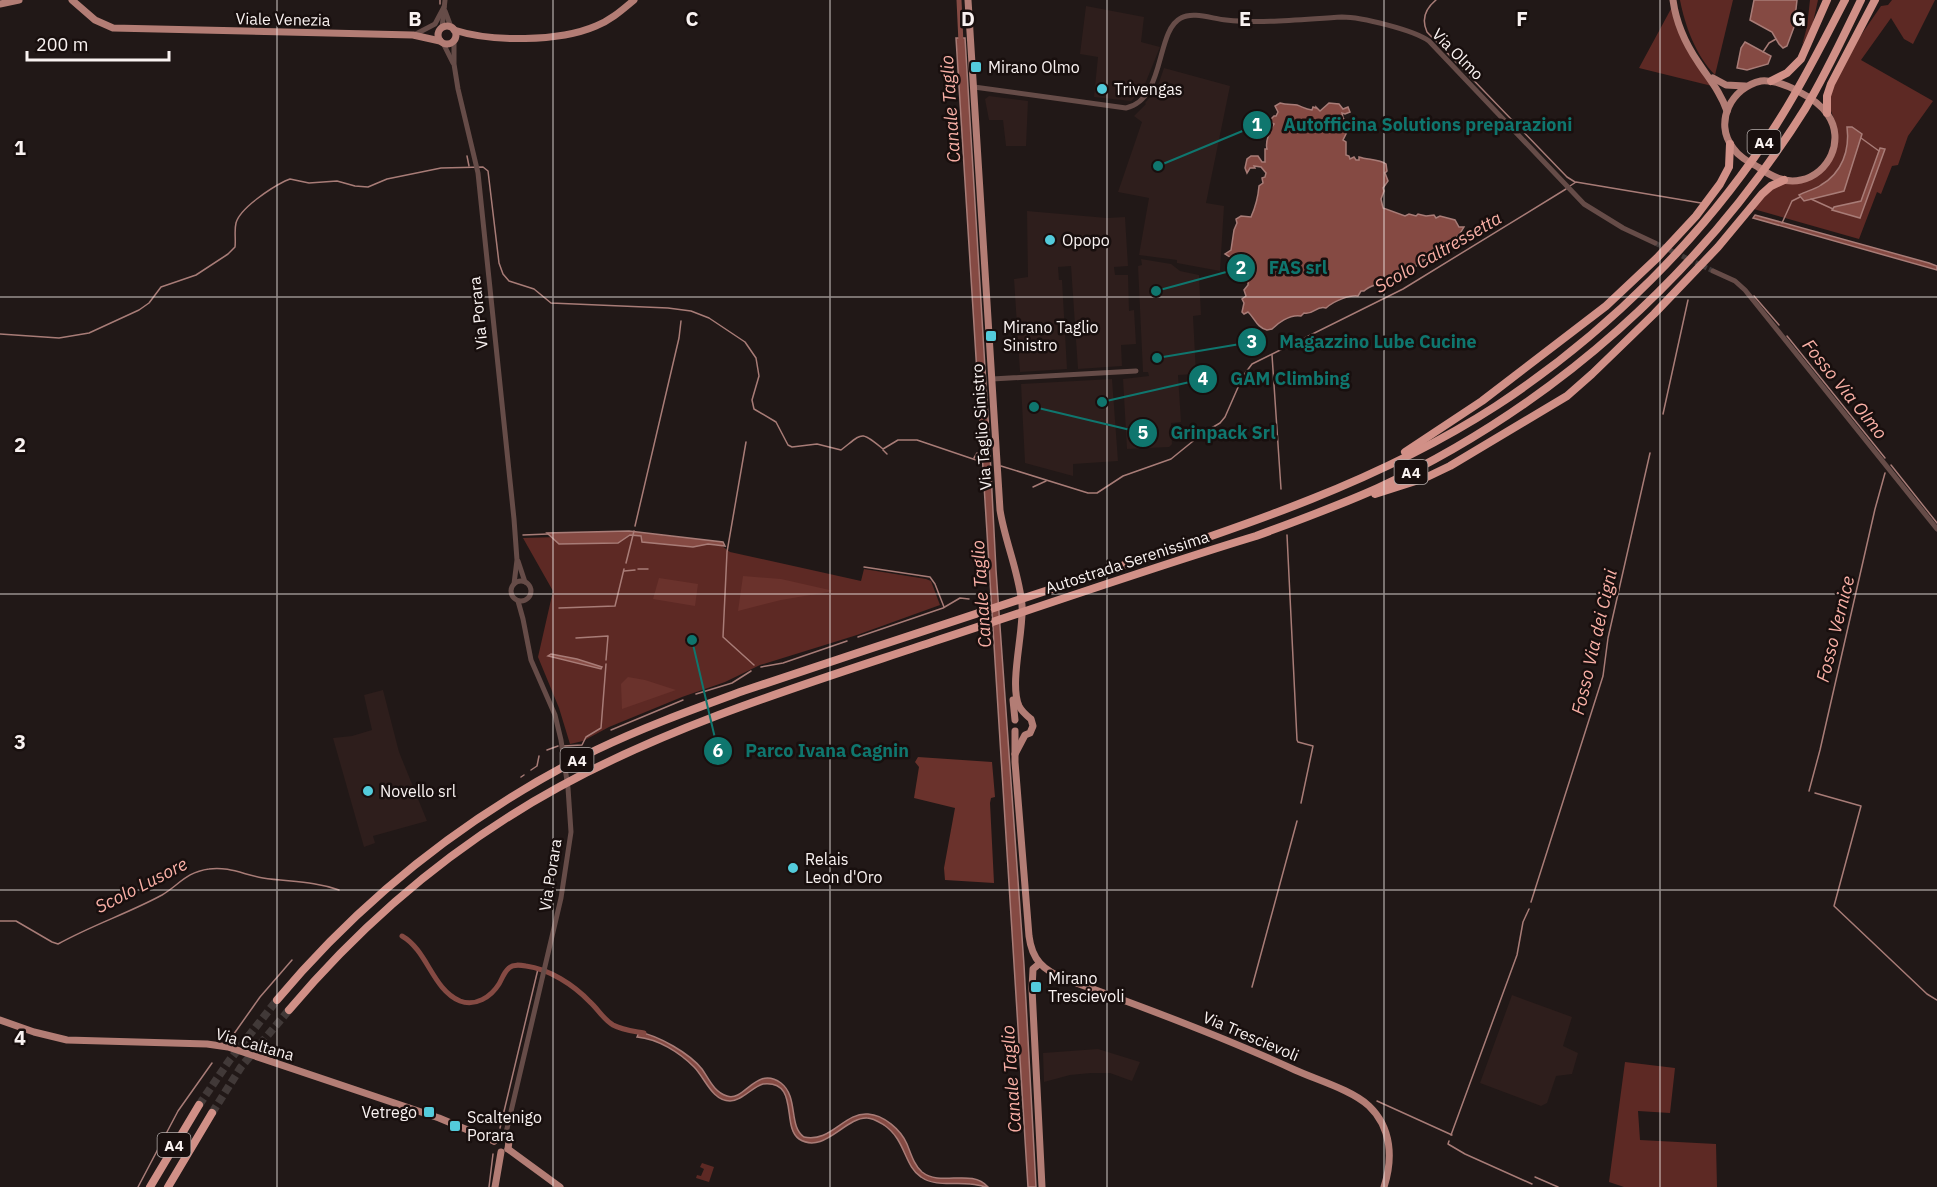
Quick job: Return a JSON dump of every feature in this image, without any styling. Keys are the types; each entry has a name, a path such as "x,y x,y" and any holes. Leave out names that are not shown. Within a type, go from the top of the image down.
{"highway":[{"path":"1771,81 1787,73 1801,58 1827,0"},
{"name":"Autostrada Serenissima","path":"277,999 345,926 404,873 474,821 548,776 597,750 672,717 743,691 1234,528 1323,495 1366,477 1426,446 1496,405 1559,360 1619,310 1705,220 1742,174 1775,127 1845,0"},
{"name":"Autostrada Serenissima","path":"289,1010 336,956 423,878 507,818 560,786 637,748 802,685 1256,536 1378,488 1489,428 1572,370 1628,322 1721,226 1789,134 1829,66 1861,0"},
{"path":"1827,113 1827,96 1831,84 1875,0"},
{"path":"1323,495 1405,452 1482,401 1606,306 1677,238 1711,197 1729,167 1730,144"},
{"path":"1256,536 1275,532 1425,478 1450,466 1557,402 1592,375 1654,314 1718,247 1765,191 1784,180"},
{"name":"A4","path":"150,1187 199,1105"},
{"name":"A4","path":"168,1187 212,1113"}],"main road":[{"path":"0,4 19,0"},
{"name":"Viale Venezia","path":"72,0 100,23 120,28 413,35 442,42"},
{"path":"79,0 86,12"},
{"path":"454,40 477,36 547,38 573,34 608,21 634,0"},
{"name":"Via Taglio Sinistro","path":"968,0 1000,513 1020,590 1022,607 1017,671 1018,702 1025,716"},
{"path":"1673,0 1683,37 1720,93 1727,111"},
{"path":"452,28 456,34 454,40 450,44 442,42 438,35 441,28 452,28 477,36"},
{"name":"Viale Venezia","path":"413,35 441,28"},
{"path":"1702,69 1721,83 1747,86"},
{"path":"1761,81 1771,81 1789,87 1827,113 1833,124 1834,147 1826,164 1807,178 1796,181 1772,176 1743,158 1730,144 1725,128 1727,111 1734,96 1747,86 1761,81"},
{"name":"Via Taglio Sinistro","path":"1015,720 1013,690 1017,671"},
{"path":"1015,731 1025,735 1030,733 1033,726 1031,719 1020,716 1013,725 1029,936 1032,953 1039,964 1033,969 1032,989 1042,1187"},
{"path":"1015,754 1025,735"},
{"name":"Via Trescievoli","path":"1039,964 1044,969 1065,979 1233,1041 1363,1102 1379,1119 1387,1136 1390,1159 1384,1187"},
{"name":"Via Caltana","path":"0,1020 67,1040 207,1044 228,1047 439,1118 494,1141"},
{"path":"495,1187 505,1151 509,1141 499,1136 494,1141 495,1150 505,1151 560,1187"}],"street":[{"path":"441,28 445,3"},
{"path":"445,3 452,28"},
{"path":"413,35 435,24 445,3"},
{"name":"Via Olmo","path":"974,87 1126,108 1137,104 1146,96 1171,29 1180,18 1192,15 1236,21 1347,17 1408,31 1425,38 1564,184 1593,211 1655,243"},
{"name":"Via Porara","path":"454,40 454,64 478,169 517,560 511,594 518,601 524,619 531,660 553,710 561,740 570,810 570,837 561,898 505,1137"},
{"name":"Via Porara","path":"442,42 454,64"},
{"path":"1713,271 1735,281 1745,290 1937,529"},
{"path":"992,379 1136,371"},
{"name":"Via Porara","path":"517,560 531,592 526,600 524,619"},
{"path":"514,584 525,582"},
{"path":"518,601 526,600"}],"shaded area":[{"path":"1680,0 1733,0 1715,75 1702,59 1692,40"},
{"path":"1810,0 1818,0 1812,27 1802,45 1807,27"},
{"path":"1892,0 1935,0 1913,44 1904,39 1891,18 1861,60 1933,101 1908,136 1898,165 1892,166 1881,194 1877,192 1859,239 1750,208 1762,195 1783,183 1802,181 1830,162 1836,124 1828,95 1859,38 1881,6 1888,5"},
{"path":"1086,6 1144,17 1141,42 1160,47 1143,89 1131,101 1094,97 1098,57 1080,54"},
{"path":"1672,7 1692,58 1712,86 1639,68"},
{"path":"1164,68 1230,86 1206,203 1224,206 1220,271 1177,263 1177,260 1139,255 1149,198 1118,192 1142,122 1134,116 1155,94"},
{"path":"989,96 1028,101 1026,146 1006,146 1003,120 989,120 985,99"},
{"path":"1027,211 1107,218 1125,217 1128,266 1114,267 1115,275 1128,275 1129,311 1134,310 1136,344 1121,345 1122,366 1078,369 1071,266 1058,267 1059,280 1062,280 1067,369 1020,372 1014,279 1028,277"},
{"path":"1141,259 1171,264 1180,271 1199,275 1201,315 1193,316 1196,374 1178,375 1181,422 1171,423 1172,444 1169,447 1127,449 1123,379 1149,376 1148,372 1143,372 1138,266 1142,265"},
{"path":"1112,379 1118,461 1073,464 1073,476 1025,463 1021,384"},
{"path":"631,535 722,546 730,552 861,581 864,569 926,579 931,581 940,605 857,635 760,665 725,682 609,727 583,741 570,744 559,708 538,657 553,591 523,538"},
{"path":"743,576 781,579 834,591 781,600 738,611"},
{"path":"659,578 698,584 695,606 653,599"},
{"path":"628,677 676,690 622,709 621,684"},
{"path":"383,690 399,752 427,821 373,836 375,843 364,847 333,738 352,736 372,730 364,695"},
{"path":"918,757 992,762 995,797 991,798 990,803 994,883 945,880 944,868 955,808 914,798 919,767 915,762"},
{"path":"1512,995 1572,1017 1563,1046 1578,1053 1572,1074 1556,1076 1547,1103 1541,1106 1480,1083"},
{"path":"1098,1049 1140,1062 1132,1081 1110,1073 1091,1073 1070,1075 1044,1082 1043,1053"},
{"path":"1625,1062 1675,1068 1670,1113 1638,1111 1640,1140 1716,1144 1717,1187 1624,1187 1609,1182"},
{"path":"702,1163 714,1167 709,1182 696,1178 697,1175 701,1176 704,1169 700,1167"}],"water":[{"path":"1754,0 1797,0 1794,27 1787,46 1783,48 1772,32 1750,20"},
{"path":"956,38 965,38 996,570 1024,965 1036,1187 1028,1187"},
{"path":"1745,42 1771,56 1768,64 1747,70 1737,68 1741,48"},
{"path":"1280,103 1312,110 1316,107 1320,111 1329,103 1339,104 1343,109 1348,107 1350,112 1342,113 1347,123 1346,129 1351,129 1343,140 1346,142 1346,155 1350,159 1354,157 1359,160 1359,157 1386,164 1385,173 1388,181 1383,188 1381,199 1383,208 1405,216 1409,214 1434,215 1436,218 1440,216 1455,220 1459,227 1464,227 1451,243 1437,253 1433,252 1400,276 1394,276 1391,280 1386,279 1361,291 1358,296 1342,299 1326,308 1288,318 1267,330 1258,325 1248,312 1244,314 1242,312 1244,303 1242,299 1246,296 1244,290 1248,285 1248,276 1243,270 1228,265 1230,257 1225,254 1231,250 1236,219 1241,216 1251,217 1254,210 1259,186 1263,183 1262,178 1266,173 1261,167 1254,166 1255,168 1250,168 1247,173 1245,168 1247,159 1251,156 1258,156 1262,162 1265,162 1267,139 1274,124 1269,121 1276,116 1278,112 1275,106"},
{"path":"1847,127 1852,127 1862,134 1844,191 1804,201 1799,195 1821,185 1839,167 1846,152"},
{"path":"1880,148 1885,149 1860,218 1832,210 1834,207 1861,201"},
{"path":"1755,215 1929,263 1937,266 1937,270 1753,218"},
{"path":"629,531 723,542 725,546 708,544 693,547 642,542 641,536 630,535 618,543 559,544 547,533"},
{"path":"551,654 602,667 601,669 548,656"},
{"path":"639,1032 655,1037 682,1051 702,1069 715,1088 727,1096 740,1094 765,1078 781,1083 790,1096 796,1126 804,1137 822,1136 859,1115 874,1115 886,1120 901,1134 922,1172 938,1178 973,1179 988,1187 926,1180 915,1172 897,1138 876,1120 859,1119 826,1139 808,1143 799,1139 794,1133 786,1096 782,1089 774,1085 763,1084 739,1099 724,1100 714,1093 694,1067 682,1056 660,1043 637,1037"}],"waterway":[{"name":"Canale Taglio","path":"959,0 961,43"},
{"path":"1436,0 1425,14 1424,23 1427,32 1567,177 1575,182"},
{"path":"1763,52 1769,43 1776,39"},
{"path":"1861,138 1879,151"},
{"path":"467,156 469,166"},
{"name":"Scolo Caltressetta","path":"0,334 59,338 89,333 139,310 149,303 161,287 196,275 228,254 235,247 236,223 243,211 264,193 290,179 309,183 337,181 368,187 387,179 441,168 483,167 488,171 499,263 503,274 509,281 534,289 551,303 668,308 691,311 709,318 745,342 756,358 759,376 752,400 754,409 776,422 788,445 792,447 817,444 841,450 858,437 865,436 883,449 898,440 917,440 976,460"},
{"name":"Scolo Caltressetta","path":"1570,186 1576,182 1701,203"},
{"name":"Scolo Caltressetta","path":"1001,466 1088,493 1097,493 1123,476 1171,459 1203,433 1220,423 1225,417 1243,376 1252,364 1403,289 1566,189"},
{"path":"1782,223 1792,201 1800,197"},
{"path":"1811,199 1833,209"},
{"name":"Fosso Via Olmo","path":"1754,296 1779,325"},
{"name":"Fosso Via dei Cigni","path":"1663,414 1688,300"},
{"path":"635,526 681,321"},
{"name":"Fosso Via Olmo","path":"1787,336 1885,458"},
{"path":"1272,355 1281,489"},
{"path":"746,442 727,552 723,637 754,665"},
{"name":"Scolo Caltressetta","path":"883,450 887,454"},
{"path":"974,458 977,453"},
{"name":"Fosso Via dei Cigni","path":"1531,902 1603,676 1608,638 1650,453"},
{"name":"Fosso Via Olmo","path":"1891,465 1937,523"},
{"name":"Fosso Vernice","path":"1809,791 1885,473"},
{"path":"1033,487 1046,481"},
{"path":"626,563 634,531"},
{"path":"523,535 548,534"},
{"path":"1287,535 1297,740 1313,746 1301,803"},
{"path":"864,567 930,577 944,607"},
{"path":"559,608 615,606 624,569"},
{"path":"638,569 648,569"},
{"path":"624,571 635,570"},
{"path":"858,637 943,608 960,598 969,599"},
{"path":"576,638 608,636 606,660"},
{"path":"761,667 783,663 847,641"},
{"path":"563,746 582,745 586,737 601,728 606,664"},
{"path":"696,694 732,683 751,671"},
{"path":"611,730 683,700"},
{"path":"547,750 558,746"},
{"path":"531,770 537,766 539,756"},
{"name":"Fosso Vernice","path":"1815,793 1861,806 1834,906 1927,994 1937,1000"},
{"path":"1252,987 1297,821"},
{"name":"Scolo Lusore","path":"0,921 16,921 58,944 162,895 194,873 216,868 263,878 311,883 339,890"},
{"name":"Fosso Via dei Cigni","path":"1451,1135 1517,955 1523,922 1529,909"},
{"name":"Scolo Lusore","path":"402,936 418,951 443,988 460,1001 471,1003 482,1000 496,989 506,971 511,967 526,966 543,970 569,984 613,1025 644,1033"},
{"path":"231,1038 260,997 292,960"},
{"path":"500,1128 538,969"},
{"path":"138,1187 178,1111 212,1063"},
{"path":"1377,1101 1452,1135"},
{"name":"Fosso Via dei Cigni","path":"1449,1141 1448,1144 1465,1154 1532,1184"},
{"path":"489,1187 493,1154"},
{"path":"1535,1177 1558,1187"}],"tunnel":[{"path":"1655,243 1713,271"},
{"path":"199,1105 229,1061 277,1000"},
{"path":"212,1113 241,1067 289,1010"}],"place":[{"name":"Mirano Olmo","path":"976,67"},
{"name":"Trivengas","path":"1102,89"},
{"name":"Autofficina Solutions preparazioni","path":"1158,166"},
{"name":"Opopo","path":"1050,240"},
{"name":"FAS srl","path":"1156,291"},
{"name":"Mirano Taglio Sinistro","path":"991,336"},
{"name":"Magazzino Lube Cucine","path":"1157,358"},
{"name":"GAM Climbing","path":"1102,402"},
{"name":"Grinpack Srl","path":"1034,407"},
{"name":"Parco Ivana Cagnin","path":"692,640"},
{"name":"Novello srl","path":"368,791"},
{"name":"Relais Leon d'Oro","path":"793,868"},
{"name":"Mirano Trescievoli","path":"1036,987"},
{"name":"Vetrego","path":"429,1112"},
{"name":"Scaltenigo Porara","path":"455,1126"}]}
